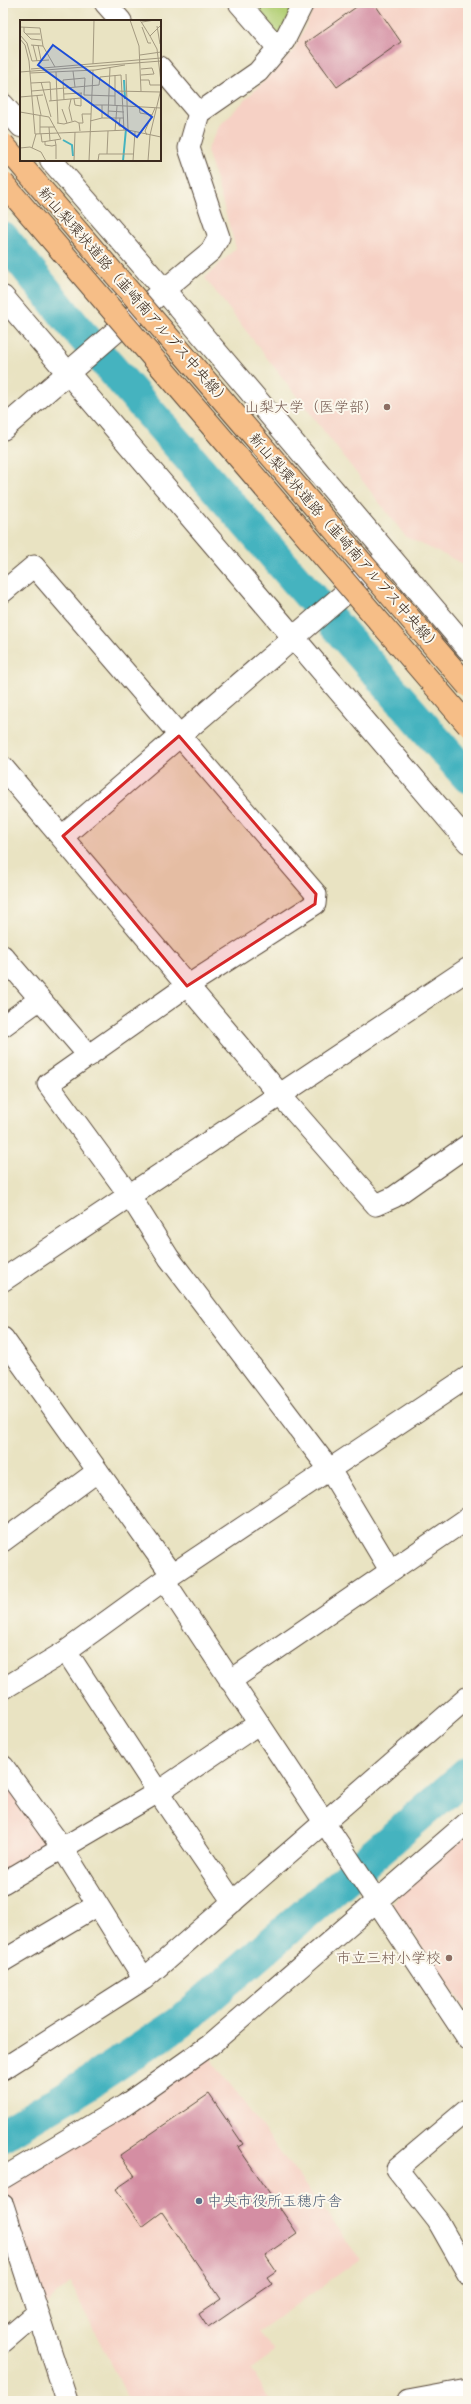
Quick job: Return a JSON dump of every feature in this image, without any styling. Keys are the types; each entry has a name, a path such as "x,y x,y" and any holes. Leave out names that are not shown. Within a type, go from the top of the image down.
{"highway":[{"name":"新山梨環状道路（韮崎南アルプス中央線）","path":"3,144 468,686"},
{"name":"新山梨環状道路（韮崎南アルプス中央線）","path":"3,183 468,724"}],"street":[{"path":"105,3 120,20"},
{"path":"239,3 278,48"},
{"path":"3,429 164,290 212,251 219,237 189,148 199,113 258,72 284,41 303,3"},
{"path":"161,68 199,113"},
{"path":"3,105 20,125"},
{"path":"52,161 164,290 468,649"},
{"path":"3,297 468,842"},
{"path":"63,836 389,556"},
{"path":"3,592 34,566 316,894 315,904 187,986 48,1084 130,1196 169,1258 330,1470 390,1570"},
{"path":"3,768 63,836 187,986 376,1205 394,1197 468,1145"},
{"path":"3,956 89,1056"},
{"path":"3,1280 281,1096 468,969"},
{"path":"3,1026 40,999"},
{"path":"3,1338 98,1471 168,1578 230,1681 468,2040"},
{"path":"3,1689 66,1651 168,1578 468,1377"},
{"path":"3,1542 98,1471"},
{"path":"230,1681 390,1570 466,1524"},
{"path":"66,1651 158,1792 233,1902"},
{"path":"6,2062 144,1979 468,1697"},
{"path":"3,1883 63,1850 158,1792 258,1724"},
{"path":"3,1766 63,1850 144,1979"},
{"path":"3,2178 125,2105 210,2045 468,1822"},
{"path":"3,1961 98,1905"},
{"path":"468,2109 397,2169 438,2221 468,2274"},
{"path":"3,2205 66,2401"},
{"path":"3,2342 37,2313"},
{"path":"408,2401 468,2390"}],"highlighted area":[{"path":"179,736 316,894 315,904 187,986 63,836"}],"shaded area":[{"name":"山梨大学（医学部）","path":"317,3 468,3 468,566 406,537 205,278 236,248 207,150 220,125 293,52"},
{"path":"3,1766 63,1849 3,1883"},
{"name":"市立三村小学校","path":"468,1834 468,2013 392,1903"},
{"path":"209,2056 360,2259 258,2332 275,2352 251,2369 270,2401 129,2401 70,2282 37,2313 3,2205 3,2178"}],"green space":[{"path":"239,3 302,3 278,48"}],"building":[{"path":"362,3 374,3 401,42 337,87 305,43"},
{"name":"中央市役所玉穂庁舎","path":"209,2094 243,2144 238,2147 297,2233 265,2255 276,2271 267,2277 272,2284 208,2328 199,2314 221,2299 162,2212 142,2227 116,2189 135,2176 120,2155"}],"waterway":[{"path":"3,238 75,327 468,777"},
{"path":"3,2135 84,2086 179,2023 468,1773"}],"place":[{"name":"山梨大学（医学部）","path":"387,407"},
{"name":"市立三村小学校","path":"449,1958"},
{"name":"中央市役所玉穂庁舎","path":"199,2201"}]}
